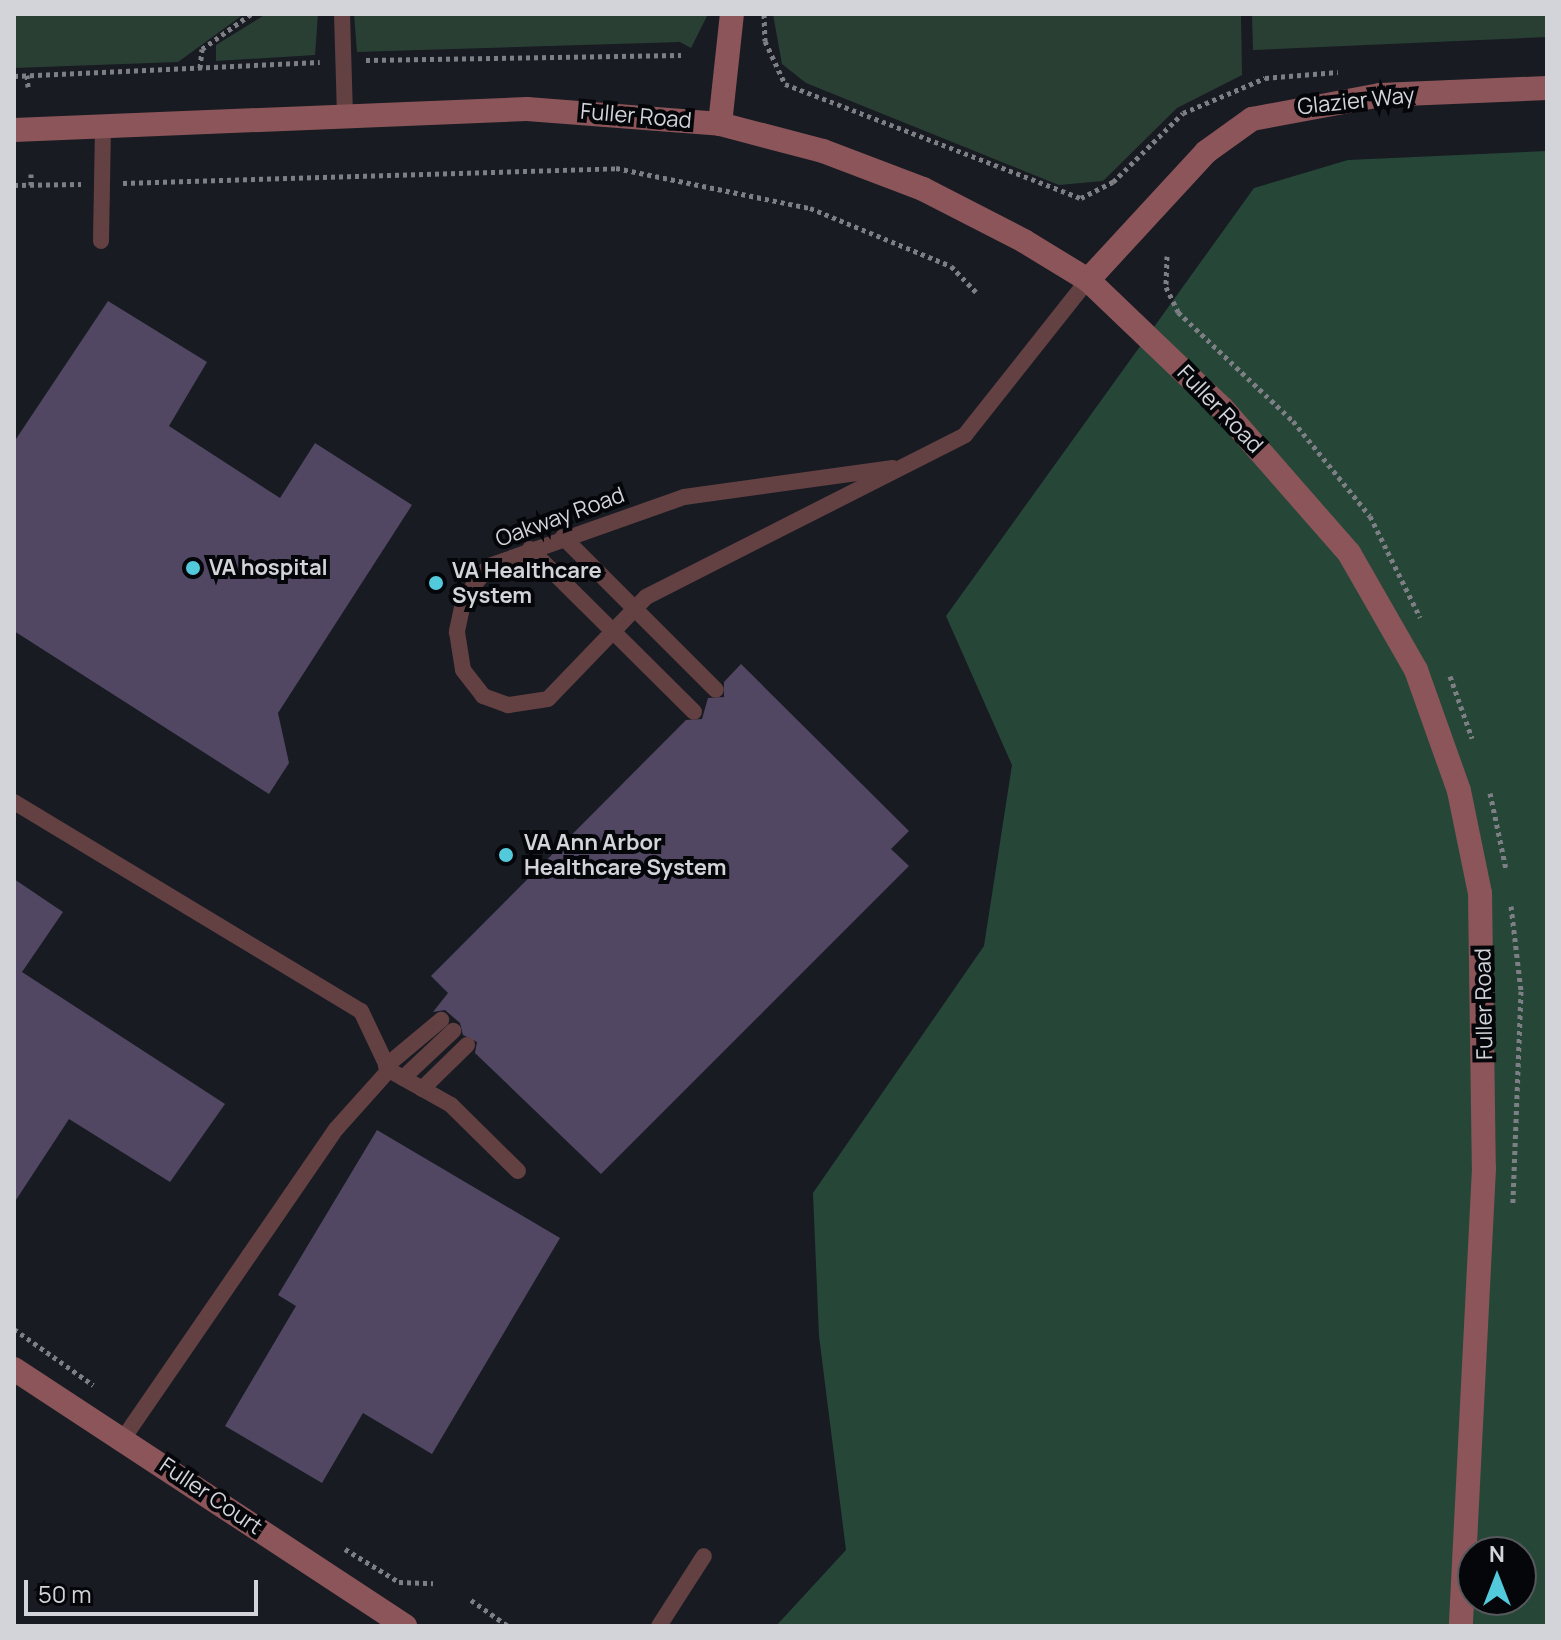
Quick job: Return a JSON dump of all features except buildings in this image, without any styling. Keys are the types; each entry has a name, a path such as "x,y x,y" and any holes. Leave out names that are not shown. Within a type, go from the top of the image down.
{"main road":[{"path":"720,124 732,14"},
{"name":"Glazier Way","path":"1088,280 1206,152 1252,119 1351,98 1547,88"},
{"name":"Fuller Road","path":"14,130 527,109 720,124 823,151 923,189 1088,280 1222,408 1349,553 1416,670 1459,791 1480,893 1487,996 1461,1626"},
{"name":"Fuller Court","path":"14,1369 124,1438 405,1626"}],"lane":[{"path":"342,14 345,116"},
{"path":"101,241 103,126"},
{"name":"Oakway Road","path":"893,468 684,497 563,537 489,566 464,598 457,632 463,670 483,696 508,705 548,699 632,608 893,468 965,435 1088,280"},
{"path":"563,537 716,690"},
{"path":"530,549 694,712"},
{"path":"14,802 361,1011 393,1071 451,1105 518,1171"},
{"path":"124,1438 336,1129 393,1071 447,1026"},
{"path":"422,1089 467,1045"},
{"path":"659,1626 704,1556"}],"path":[{"path":"200,68 202,49 251,14"},
{"path":"764,14 773,66 785,84 1081,198 1113,182 1183,113 1265,78 1345,72"},
{"path":"765,66 773,66"},
{"path":"27,75 28,87"},
{"path":"14,185 616,168 810,208 951,266 976,292"},
{"path":"31,174 31,185"},
{"path":"1167,256 1166,287 1178,312 1293,421 1370,516 1423,622"},
{"path":"1443,662 1476,749"},
{"path":"1486,779 1508,885"},
{"path":"1510,900 1521,991 1512,1218"},
{"path":"14,1329 99,1391"},
{"path":"345,1549 399,1582 433,1583"},
{"path":"471,1600 508,1626"}],"green space":[{"path":"14,14 244,14 178,62 14,68"},
{"path":"266,14 318,14 315,55 216,61 216,45"},
{"path":"354,14 708,14 691,48 680,42 357,52"},
{"path":"773,14 1241,14 1242,75 1177,108 1103,181 1059,185 806,83 782,64"},
{"path":"1252,14 1547,14 1547,37 1253,50"},
{"path":"1547,151 1547,1626 776,1626 846,1550 819,1336 813,1193 984,946 1012,765 946,616 1254,188 1348,160"}],"place":[{"name":"VA hospital","path":"193,568"},
{"name":"VA Healthcare System","path":"436,583"},
{"name":"VA Ann Arbor Healthcare System","path":"506,855"}]}
